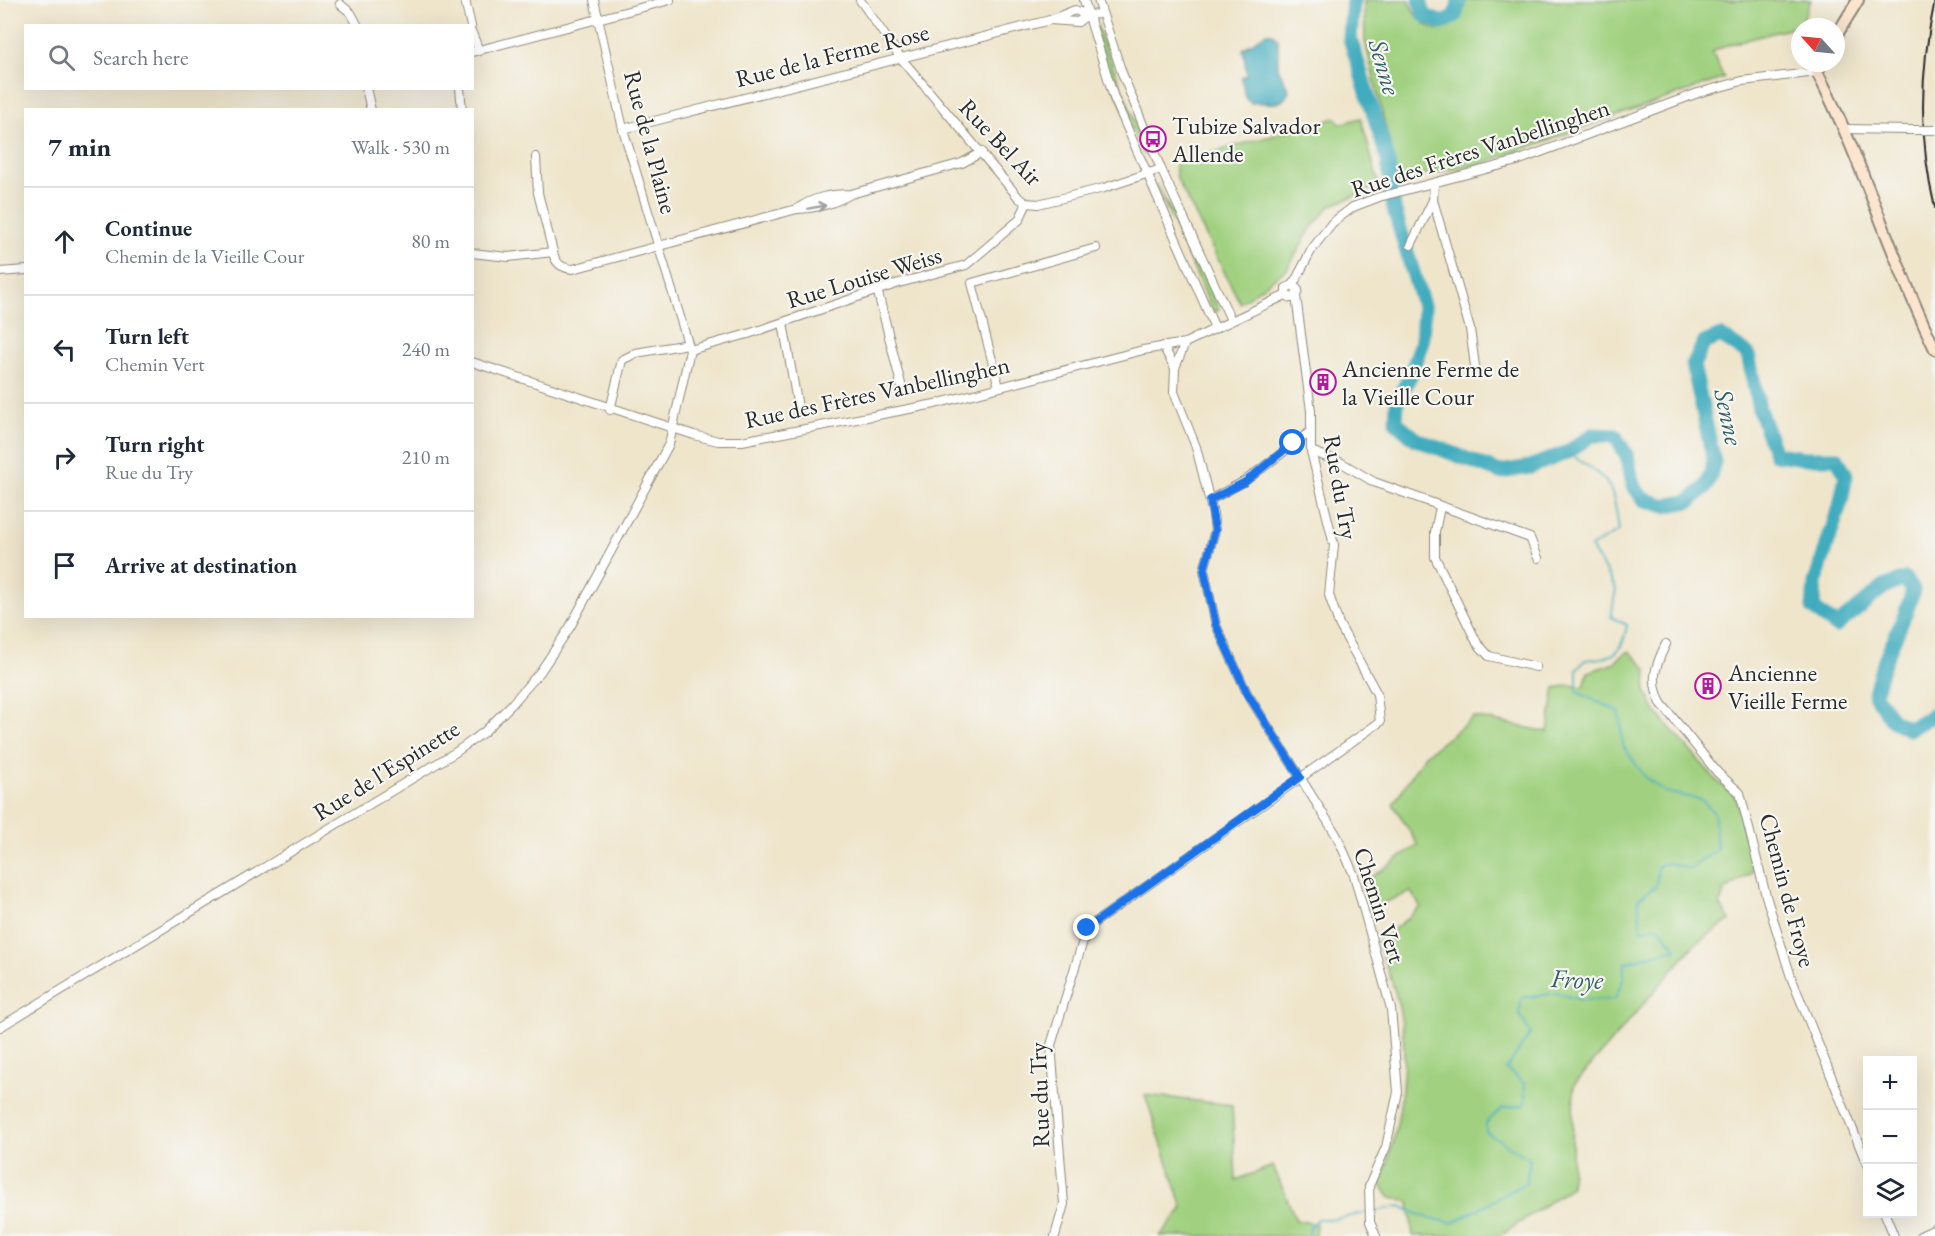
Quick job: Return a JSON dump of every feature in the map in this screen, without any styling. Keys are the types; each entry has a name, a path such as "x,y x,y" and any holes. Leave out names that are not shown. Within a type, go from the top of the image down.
{"street":[{"path":"465,0 471,24"},
{"name":"Rue de la Plaine","path":"594,0 623,129 689,347"},
{"path":"476,51 670,0"},
{"name":"Rue Bel Air","path":"860,0 900,57 1019,198 1027,203 1038,204 1104,188 1161,169"},
{"path":"1084,0 1114,98 1215,328"},
{"path":"1098,0 1122,73 1161,169 1231,320"},
{"path":"1845,21 1858,0"},
{"path":"340,4 351,13 357,24"},
{"name":"Rue de la Ferme Rose","path":"623,129 1050,20 1075,10 1087,15 1101,14"},
{"name":"Rue des Frères Vanbellinghen","path":"474,363 610,410 718,441 742,441 926,406 1163,346 1185,343 1286,295 1286,288 1293,285 1312,249 1332,224 1353,207 1379,197 1517,161 1698,93 1794,72"},
{"path":"1822,72 1899,269 1935,349"},
{"path":"366,90 371,108"},
{"path":"460,90 462,108"},
{"path":"1844,129 1935,130"},
{"path":"536,157 538,193 553,252 558,264 564,268 573,268 797,209 809,201 834,194 851,194 962,163 982,152"},
{"path":"1434,183 1433,200 1470,329 1475,366"},
{"name":"Rue des Frères Vanbellinghen","path":"1411,245 1433,200"},
{"name":"Rue Louise Weiss","path":"610,410 622,360 636,353 689,347 783,323 877,289 966,265 1019,220 1027,203"},
{"path":"999,387 972,282 1096,248"},
{"path":"474,253 508,257 553,252"},
{"path":"0,273 24,270"},
{"path":"1286,295 1291,298 1296,296 1298,290 1293,285"},
{"path":"877,289 903,392"},
{"name":"Rue du Try","path":"1055,1236 1064,1204 1051,1045 1087,928 1380,722 1377,694 1339,624 1329,595 1334,545 1311,451 1311,411 1296,296"},
{"path":"783,323 799,413"},
{"name":"Chemin Vert","path":"1185,343 1175,368 1174,392 1196,447 1210,500 1215,530 1204,570 1216,625 1247,693 1337,836 1354,875 1391,1009 1398,1092 1386,1147 1369,1186 1368,1211 1376,1236"},
{"name":"Chemin Vert","path":"1163,346 1175,368"},
{"name":"Rue de l'Espinette","path":"0,1028 456,752 484,732 512,705 555,652 669,444 689,347"},
{"path":"1210,500 1245,482 1310,432"},
{"path":"1311,451 1342,463 1374,482 1530,538 1538,558"},
{"path":"1440,507 1435,532 1435,557 1477,643 1489,656 1536,667"},
{"name":"Chemin de Froye","path":"1666,644 1655,667 1656,691 1661,703 1717,772 1740,793 1766,896 1791,977 1867,1164"},
{"path":"1887,1218 1894,1236"},
{"path":"1920,1236 1935,1229"}],"green space":[{"path":"1364,0 1410,0 1413,11 1419,19 1437,30 1449,26 1466,7 1464,0 1811,0 1803,18 1791,18 1791,28 1730,44 1712,52 1724,78 1478,165 1398,179 1365,41"},
{"path":"1091,21 1095,21 1148,154 1143,154 1115,90"},
{"path":"1335,118 1340,124 1361,118 1379,186 1330,206 1311,228 1287,269 1240,303 1177,179 1175,163"},
{"path":"1156,184 1169,208 1177,217 1219,309 1216,312 1213,312"},
{"path":"1629,651 1647,669 1646,692 1656,712 1718,782 1736,797 1753,872 1724,891 1720,905 1730,920 1694,945 1574,1085 1571,1187 1500,1236 1413,1236 1409,1202 1389,1197 1380,1183 1393,1144 1401,1099 1404,1053 1398,1003 1378,942 1421,907 1411,892 1368,909 1362,884 1418,845 1393,804 1425,755 1474,717 1548,732 1555,688 1569,685 1584,687 1588,672 1612,664"},
{"path":"1145,1095 1232,1105 1236,1180 1273,1166 1296,1220 1316,1224 1315,1236 1160,1236 1183,1208"}],"water":[{"path":"1266,33 1273,33 1278,40 1278,68 1289,90 1279,103 1251,103 1246,99 1241,77 1247,75 1243,49"}],"waterway":[{"name":"Senne","path":"1353,0 1350,38 1388,160 1394,209 1424,309 1422,341 1411,374 1397,402 1396,422 1416,439 1500,472 1530,467 1568,452 1592,435 1615,436 1627,456 1633,485 1643,499 1665,506 1690,501 1707,485 1714,462 1693,365 1704,343 1721,336 1748,354 1759,409 1775,454 1805,458 1837,458 1846,475 1841,501 1815,583 1813,608 1836,626 1884,587 1905,579 1913,590 1882,668 1875,695 1892,720 1909,729 1935,714"},
{"name":"Senne","path":"1420,0 1424,15 1442,23 1455,16 1460,0"},
{"name":"Froye","path":"1309,1236 1310,1227 1317,1219 1336,1219 1400,1206 1422,1216 1452,1223 1526,1183 1530,1159 1486,1132 1486,1123 1502,1108 1525,1105 1525,1084 1506,1069 1531,1033 1519,1015 1522,998 1557,993 1581,1000 1615,999 1623,980 1625,963 1676,948 1658,926 1641,930 1638,899 1656,886 1658,866 1668,863 1690,869 1717,849 1714,813 1702,800 1665,792 1645,777 1623,746 1619,712 1577,692 1577,670 1585,660 1603,658 1615,653 1622,643 1627,625 1611,617 1616,589 1591,547 1619,531 1611,491 1601,477 1568,452"}],"railway":[{"path":"1935,0 1926,52 1923,104 1926,156 1935,208"}],"place":[{"name":"Tubize Salvador Allende","path":"1153,139"},
{"name":"Ancienne Ferme de la Vieille Cour","path":"1323,382"},
{"name":"Ancienne Vieille Ferme","path":"1708,686"}],"route":[{"path":"1087,928 1300,777 1247,693 1216,625 1204,570 1215,530 1210,500 1245,482 1293,443"}]}
